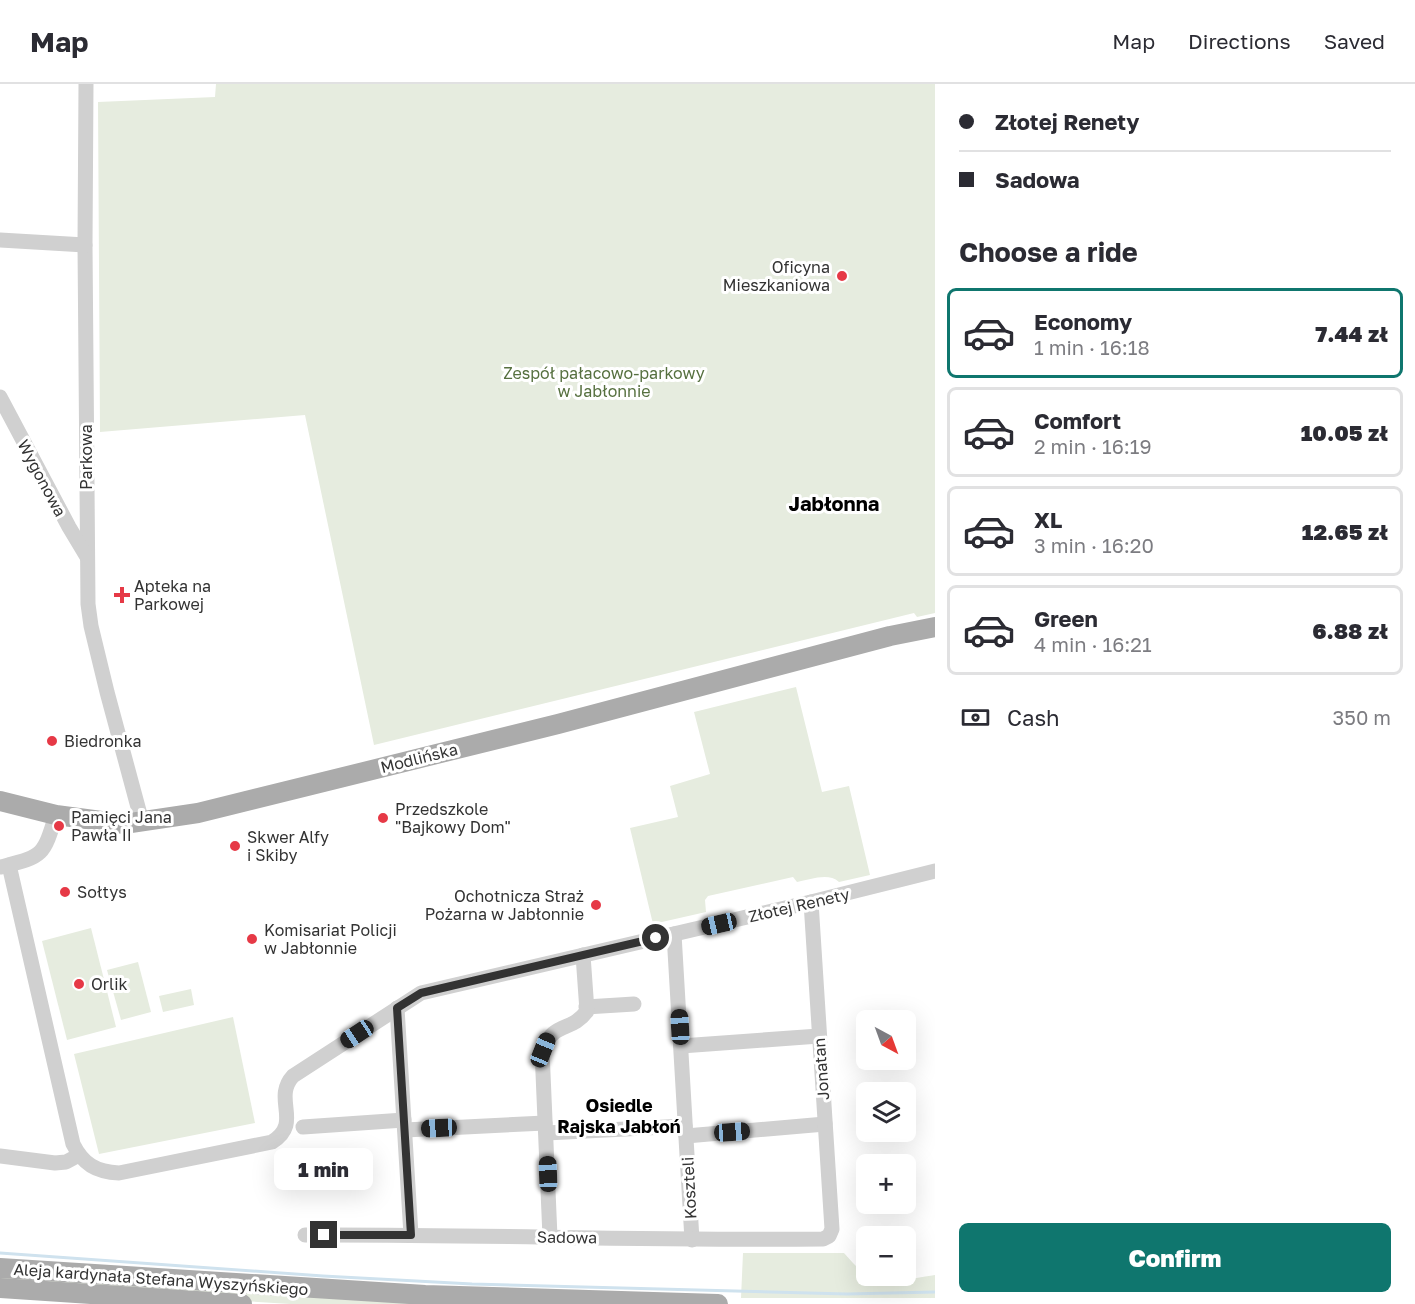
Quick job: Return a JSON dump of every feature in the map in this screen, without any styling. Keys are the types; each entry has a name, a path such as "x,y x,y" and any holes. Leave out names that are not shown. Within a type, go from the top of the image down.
{"main road":[{"name":"Modlińska","path":"0,801 56,815 113,823 142,822 202,813 890,636 935,627"},
{"name":"Modlińska","path":"835,652 935,641"},
{"name":"Aleja kardynała Stefana Wyszyńskiego","path":"0,1268 425,1295 718,1304"},
{"name":"Aleja kardynała Stefana Wyszyńskiego","path":"0,1288 242,1304"}],"street":[{"name":"Parkowa","path":"86,84 87,557 91,626 142,822"},
{"path":"0,240 85,245"},
{"name":"Wygonowa","path":"0,398 87,557"},
{"path":"0,1156 55,1163 66,1162 79,1155 71,1132 4,866 40,855 46,847 56,815"},
{"name":"Złotej Renety","path":"79,1155 85,1163 98,1170 119,1173 272,1142 285,1131 287,1125 285,1092 289,1081 421,993 935,871"},
{"name":"Jonatan","path":"811,902 832,1229 830,1236"},
{"name":"Koszteli","path":"674,934 692,1240"},
{"path":"550,1237 543,1050 547,1038 557,1029 573,1024 587,1011 583,955"},
{"path":"586,1006 634,1004"},
{"path":"397,1008 411,1235"},
{"path":"681,1046 819,1036"},
{"name":"Koszteli","path":"303,1127 405,1125 686,1131 825,1124"},
{"name":"Sadowa","path":"304,1235 692,1240 823,1239 830,1236"}],"green space":[{"name":"Zespół pałacowo-parkowy w Jabłonnie","path":"216,84 935,84 935,613 917,617 914,613 374,745 305,415 100,432 98,102 215,97"},
{"path":"796,687 822,792 849,786 870,875 839,882 824,877 797,882 793,877 708,896 705,900 706,912 653,924 630,828 678,817 670,786 710,774 694,712"},
{"name":"Orlik","path":"91,928 116,1027 67,1040 42,941"},
{"path":"138,962 151,1012 121,1020 107,970"},
{"path":"191,989 194,1005 163,1012 159,996"},
{"path":"233,1017 255,1123 99,1154 74,1054"},
{"path":"743,1253 844,1253 856,1266 856,1286 916,1286 916,1278 935,1275 935,1298 741,1298"},
{"path":"0,1276 464,1304 290,1304 0,1285"}],"waterway":[{"path":"0,1253 472,1284 847,1294 935,1292"}],"place":[{"name":"Oficyna Mieszkaniowa","path":"842,276"},
{"name":"Apteka na Parkowej","path":"122,595"},
{"name":"Biedronka","path":"52,741"},
{"name":"Przedszkole \"Bajkowy Dom\"","path":"383,818"},
{"name":"Pamięci Jana Pawła II","path":"59,826"},
{"name":"Skwer Alfy i Skiby","path":"235,846"},
{"name":"Sołtys","path":"65,892"},
{"name":"Ochotnicza Straż Pożarna w Jabłonnie","path":"596,905"},
{"name":"Komisariat Policji w Jabłonnie","path":"252,939"},
{"name":"Orlik","path":"79,984"}],"district":[{"name":"Jabłonna","path":"834,503"},
{"name":"Osiedle Rajska Jabłoń","path":"619,1115"}],"route":[{"path":"324,1235 411,1235 397,1008 421,993 656,938"}]}
